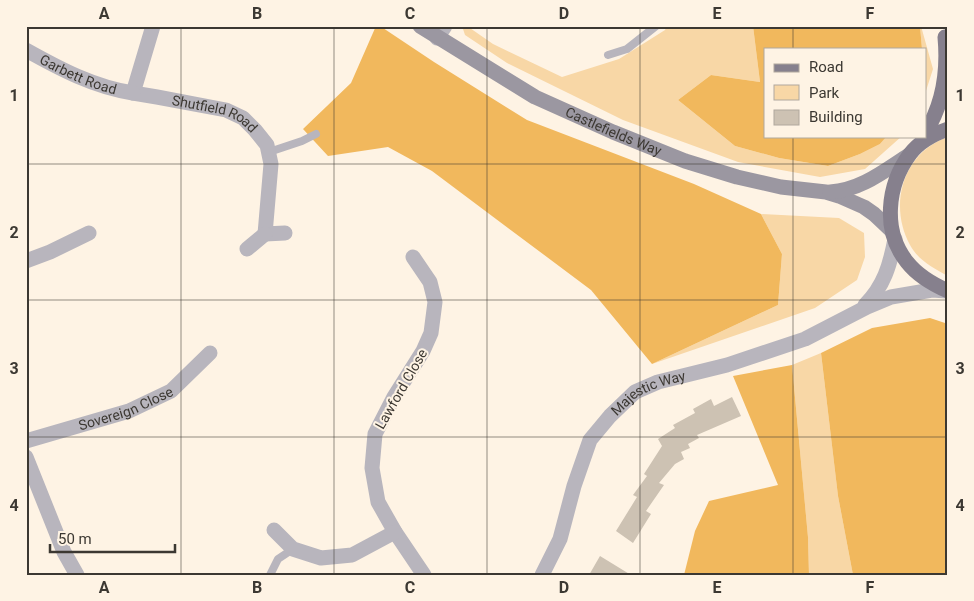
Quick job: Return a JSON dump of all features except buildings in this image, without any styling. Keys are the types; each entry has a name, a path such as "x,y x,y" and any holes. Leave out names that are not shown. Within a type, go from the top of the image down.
{"main road":[{"name":"Castlefields Way","path":"420,26 441,32 534,98 684,160 754,181 781,187 826,192 839,196 864,207 874,214 894,235"},
{"path":"926,131 938,107 943,87 946,52 945,35"},
{"path":"947,291 924,279 907,261 894,235 890,204 896,178 916,146 936,133 948,129"},
{"name":"Castlefields Way","path":"826,192 851,189 863,184 916,146"}],"street":[{"path":"133,94 153,26"},
{"name":"Garbett Road","path":"26,50 66,72 111,90 133,94"},
{"name":"Shutfield Road","path":"133,94 226,110 243,118 267,145 269,152"},
{"path":"265,234 271,164 269,152"},
{"path":"26,261 50,252 89,233"},
{"path":"247,249 265,234 285,233"},
{"name":"Majestic Way","path":"854,314 881,287 889,267 894,235"},
{"name":"Lawford Close","path":"413,257 430,282 435,302 431,333 424,352 394,397 375,434 372,468 378,502 395,532 424,575"},
{"name":"Majestic Way","path":"542,575 560,539 574,486 590,440 610,416 635,392 658,382 727,365 805,339 891,297 932,290 947,291"},
{"name":"Sovereign Close","path":"26,441 129,411 171,391 210,353"},
{"path":"26,457 64,552 77,575"},
{"path":"274,530 293,549 321,558 352,555 395,532"}],"lane":[{"path":"608,55 628,49 656,26"},
{"path":"269,152 302,141 316,134"},
{"path":"270,575 278,559 293,549"}],"green space":[{"path":"462,26 467,26 493,44 562,77 619,59 665,30 667,26 753,26 760,82 711,75 678,100 735,146 779,158 828,166 860,154 880,144 885,138 900,138 865,169 820,177 738,162 623,120 507,63 465,35"},
{"path":"920,26 933,69 926,91 926,48 922,48"},
{"path":"948,137 948,276 926,263 913,250 903,229 900,197 910,167 933,144"},
{"path":"761,214 839,218 864,233 865,257 857,280 815,308 652,364 778,305 782,254"},
{"path":"821,353 838,496 853,575 809,575 808,537 792,365"}],"shaded area":[{"path":"376,26 380,26 527,120 694,184 761,214 782,254 778,305 652,364 591,290 432,171 388,147 328,156 303,129 351,83"},
{"path":"753,26 920,26 922,48 764,48 764,138 885,138 880,144 860,154 828,166 779,158 735,146 678,100 711,75 760,82"},
{"path":"930,318 948,324 948,575 853,575 838,496 821,353 872,328"},
{"path":"792,365 808,537 809,575 684,575 695,531 709,501 778,485 733,376"}]}
